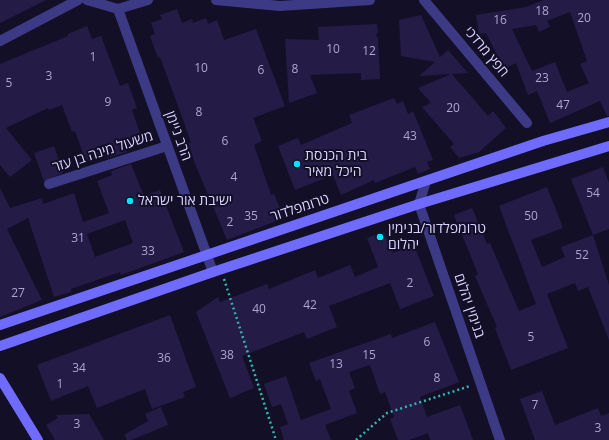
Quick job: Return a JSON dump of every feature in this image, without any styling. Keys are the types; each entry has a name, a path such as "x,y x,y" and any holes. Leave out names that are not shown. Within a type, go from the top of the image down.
{"main road":[{"name":"טרומפלדור","path":"0,324 543,141 609,122"},
{"path":"0,346 217,270 419,204 609,146"},
{"path":"0,378 38,440"}],"street":[{"path":"0,41 78,0"},
{"path":"87,0 118,9 148,0"},
{"path":"216,0 280,6 370,0"},
{"name":"חפץ מרדכי","path":"424,0 527,123"},
{"name":"הרב ניימן","path":"118,9 206,254 217,270"},
{"name":"משעול מינה בן עזר","path":"49,184 167,146"},
{"path":"419,204 426,181"},
{"name":"בנימין יהלום","path":"419,204 500,440"}],"path":[{"path":"217,270 276,440"},
{"path":"356,440 387,413 480,382"}],"building":[{"path":"0,0 46,0 0,23"},
{"path":"544,0 609,0 609,116 607,116 600,101 550,123 537,91 528,95 516,63 504,69 486,33 479,34 476,15 526,7","holes":["570,12 587,61 580,64 589,83 567,92 555,62 532,71 512,29 536,25 539,32 550,27 547,21"]},
{"path":"177,9 182,23 192,19 193,23 206,18 208,24 217,20 224,40 256,29 285,106 253,118 262,141 254,145 271,195 274,194 284,218 227,240 196,166 188,143 191,142 160,57 158,58 150,36 155,34 151,23 162,19 160,15"},
{"path":"421,15 440,57 448,50 468,73 452,74 488,116 493,111 506,128 479,152 459,158 450,147 454,144 422,107 431,103 418,88 451,74 419,76 435,62 401,56 399,20"},
{"path":"377,24 378,33 376,34 378,40 380,79 361,80 361,73 310,75 317,93 289,103 285,39 319,40 318,27"},
{"path":"87,26 92,39 101,36 120,86 128,83 137,108 132,110 141,136 123,142 127,152 107,158 106,155 86,162 75,131 72,132 62,105 49,110 48,108 6,128 32,160 10,177 0,165 0,64 68,36 68,34"},
{"path":"394,98 397,104 403,101 408,114 413,111 433,160 427,162 430,169 418,174 415,167 375,183 374,180 341,195 333,175 295,190 278,146 298,138 301,145 352,123 349,115"},
{"path":"54,146 63,173 44,181 34,153"},
{"path":"131,164 144,196 160,190 184,252 121,275 120,272 71,289 71,292 54,297 28,218 7,229 42,300 0,317 0,188 10,208 42,198 43,204 74,193 83,222 109,213 97,181 112,175 111,171","holes":["125,220 133,243 95,257 87,234"]},
{"path":"603,167 609,183 609,229 593,235 571,179"},
{"path":"547,187 563,228 531,240 542,267 565,257 561,247 593,235 609,285 609,340 588,287 578,291 575,283 547,294 568,348 511,370 495,328 497,327 475,276 478,274 454,215 472,208 487,244 490,243 519,311 536,304 499,206"},
{"path":"384,232 393,253 414,245 434,296 400,309 390,283 329,306 337,327 307,339 304,332 242,356 254,388 230,398 196,312 218,297 220,302 267,284 269,289 315,270 318,278 350,265 355,277 378,267 367,238"},
{"path":"170,315 196,387 183,392 185,397 152,409 145,389 97,408 88,386 51,401 37,365"},
{"path":"435,322 459,382 420,397 427,417 460,405 473,440 430,440 428,433 409,440 398,440 390,419 394,417 385,392 380,394 370,365 349,372 355,388 349,391 357,413 325,425 331,440 284,440 280,427 288,424 281,404 272,407 264,384 286,376 301,420 331,409 320,379 316,381 309,363 391,334 392,338"},
{"path":"542,391 555,425 598,408 601,416 609,413 609,440 535,440 520,399"},
{"path":"161,407 168,425 131,440 127,440 124,435 148,421 145,414"},
{"path":"89,414 104,440 55,440 46,425 58,418 56,415"}],"place":[{"name":"בית הכנסת היכל מאיר","path":"297,164"},
{"name":"ישיבת אור ישראל","path":"130,201"},
{"name":"טרומפלדור/בנימין יהלום","path":"380,237"}]}
